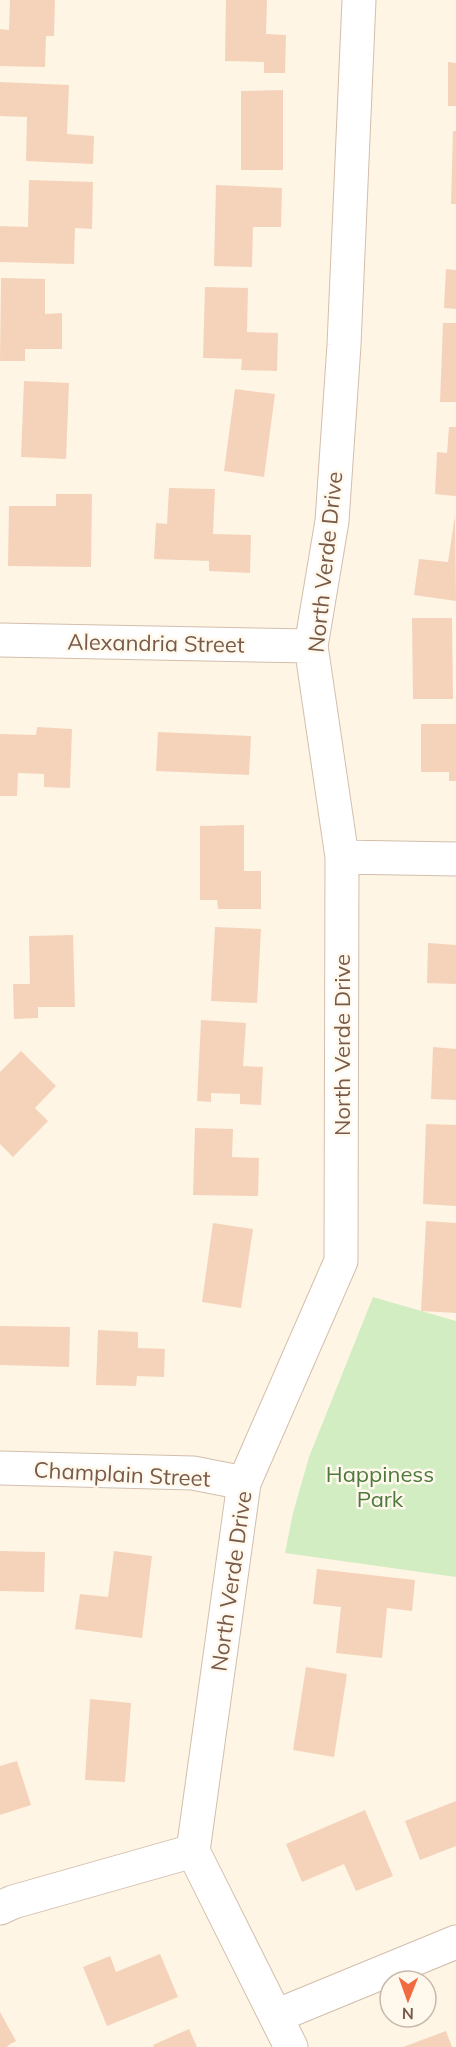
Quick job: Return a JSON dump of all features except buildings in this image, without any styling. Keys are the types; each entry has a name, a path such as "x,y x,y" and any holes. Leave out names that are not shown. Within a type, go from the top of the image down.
{"street":[{"name":"North Verde Drive","path":"194,1851 244,1483 341,1261 342,857 311,646 332,521 344,345 359,0"},
{"name":"Alexandria Street","path":"0,640 311,646"},
{"path":"342,857 456,860"},
{"name":"Champlain Street","path":"0,1468 193,1473 244,1483"},
{"path":"0,1908 13,1902 194,1851 291,2047"},
{"path":"276,2016 456,1942"}],"green space":[{"name":"Happiness Park","path":"373,1297 456,1321 456,1577 285,1553 293,1513 309,1457"}]}
